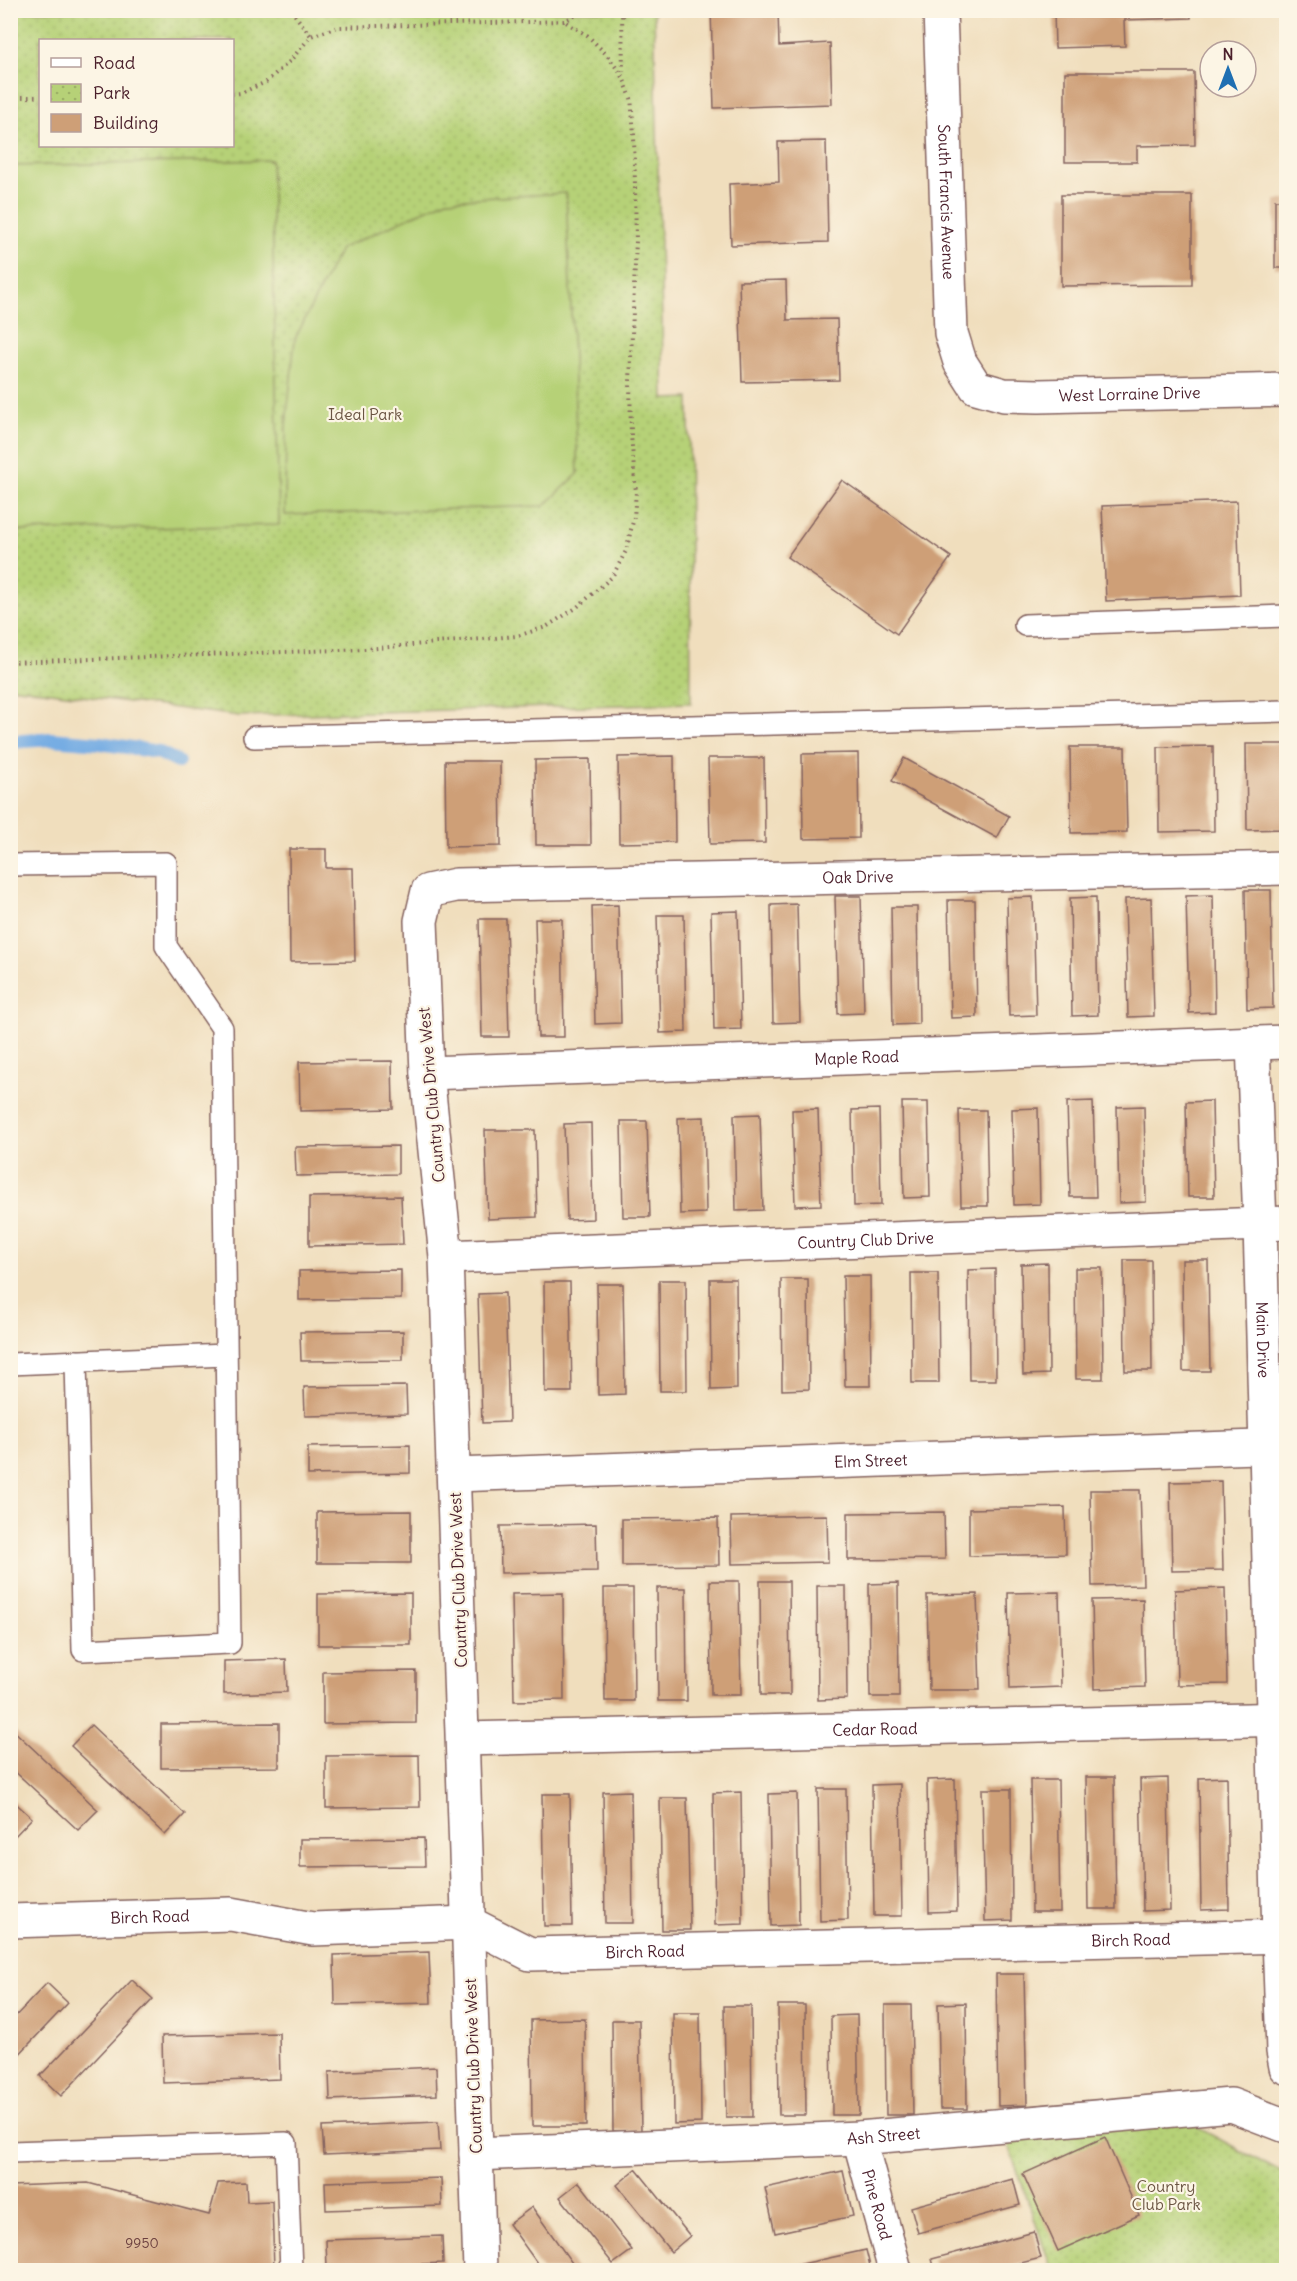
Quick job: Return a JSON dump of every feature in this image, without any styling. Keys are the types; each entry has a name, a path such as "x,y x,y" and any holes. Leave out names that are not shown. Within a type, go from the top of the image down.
{"street":[{"name":"South Francis Avenue","path":"940,10 951,333 960,362 976,387"},
{"name":"West Lorraine Drive","path":"976,387 1004,395 1039,396 1287,390"},
{"name":"Oak Drive","path":"429,891 456,885 1287,868"},
{"name":"Country Club Drive West","path":"429,891 421,921 427,1074 446,1257 480,2271"},
{"name":"Maple Road","path":"427,1074 1287,1042"},
{"name":"Main Drive","path":"1253,1043 1273,1224 1283,2051 1287,2067"},
{"name":"Country Club Drive","path":"446,1257 1273,1224"},
{"name":"Elm Street","path":"455,1475 1276,1446"},
{"name":"Cedar Road","path":"463,1739 1280,1719"},
{"name":"Birch Road","path":"10,1921 231,1914 312,1929 469,1923 530,1954 1283,1937"},
{"name":"Ash Street","path":"476,2154 859,2138 1232,2105 1287,2126"},
{"name":"Pine Road","path":"859,2138 895,2271"}],"lane":[{"path":"1025,625 1287,616"},
{"path":"254,737 1287,711"},
{"path":"10,865 166,863 166,946 222,1028 230,1643 83,1650 76,1361"},
{"path":"10,1364 226,1355"},
{"path":"10,2152 286,2143 291,2271"}],"path":[{"path":"291,10 311,36"},
{"path":"234,94 266,82 290,61 311,36 339,27 564,21 587,10"},
{"path":"622,10 623,77"},
{"path":"10,662 366,649 517,636 546,627 576,608 612,577 626,551 634,517 636,492 631,435 630,381 636,241 631,98 623,77 607,55 587,35 564,21"},
{"path":"10,97 39,97"}],"green space":[{"name":"Ideal Park","path":"12,11 654,11 664,399 689,398 691,703 239,716 11,687 10,77 14,76"},
{"path":"271,160 279,525 14,531 10,377 11,166"},
{"path":"566,193 578,474 544,506 285,515 286,425 295,339 340,249 447,200"},
{"name":"Country Club Park","path":"1182,2119 1286,2175 1286,2270 1052,2270 1004,2132"}],"building":[{"path":"711,10 778,10 779,46 830,43 832,104 714,108"},
{"path":"1054,10 1191,10 1191,18 1124,20 1125,46 1055,48"},
{"path":"1065,72 1194,72 1195,145 1137,146 1137,162 1065,162"},
{"path":"826,141 828,242 731,245 729,184 779,182 778,142"},
{"path":"1061,195 1192,195 1192,285 1061,286"},
{"path":"1275,200 1286,200 1286,268 1275,268"},
{"path":"786,280 787,320 837,319 839,380 742,382 739,281"},
{"path":"842,480 951,557 897,634 787,557"},
{"path":"1237,501 1240,595 1106,601 1102,506"},
{"path":"1246,744 1286,744 1286,829 1247,830"},
{"path":"1213,746 1214,831 1159,832 1158,747"},
{"path":"1070,747 1125,747 1127,832 1071,833"},
{"path":"858,753 859,838 803,839 802,754"},
{"path":"674,756 675,842 619,843 618,757"},
{"path":"708,758 764,758 765,843 710,844"},
{"path":"904,758 1009,816 997,838 892,781"},
{"path":"590,759 591,845 536,845 535,760"},
{"path":"445,761 500,761 501,846 446,847"},
{"path":"289,849 326,849 326,868 353,868 355,961 290,962"},
{"path":"1245,890 1271,890 1273,1008 1247,1009"},
{"path":"1213,895 1215,1012 1189,1013 1186,896"},
{"path":"835,896 861,896 864,1013 838,1014"},
{"path":"1033,897 1036,1015 1009,1016 1007,898"},
{"path":"1096,897 1098,1015 1072,1016 1070,898"},
{"path":"1151,898 1154,1016 1128,1017 1125,899"},
{"path":"948,900 975,900 977,1017 951,1018"},
{"path":"797,904 800,1022 773,1023 771,905"},
{"path":"618,905 621,1023 595,1024 592,906"},
{"path":"891,907 917,907 919,1024 893,1025"},
{"path":"738,911 741,1029 714,1030 711,912"},
{"path":"657,915 684,915 686,1032 660,1033"},
{"path":"479,919 506,919 509,1037 482,1037"},
{"path":"535,919 562,919 564,1037 538,1037"},
{"path":"392,1061 393,1109 300,1111 299,1062"},
{"path":"1093,1101 1096,1197 1070,1197 1067,1102"},
{"path":"1212,1101 1214,1197 1188,1197 1186,1102"},
{"path":"902,1102 928,1102 930,1197 904,1198"},
{"path":"1144,1106 1146,1202 1119,1203 1117,1107"},
{"path":"1038,1108 1040,1204 1014,1205 1012,1109"},
{"path":"818,1109 821,1205 795,1206 792,1110"},
{"path":"879,1109 881,1205 854,1206 852,1110"},
{"path":"959,1110 986,1110 988,1206 961,1206"},
{"path":"760,1114 763,1210 736,1211 734,1115"},
{"path":"704,1117 706,1213 680,1214 678,1118"},
{"path":"621,1121 647,1121 650,1217 623,1217"},
{"path":"591,1123 593,1219 567,1220 564,1124"},
{"path":"485,1130 535,1130 537,1217 488,1219"},
{"path":"398,1146 398,1174 296,1176 295,1147"},
{"path":"401,1196 403,1244 309,1246 309,1197"},
{"path":"1124,1260 1151,1260 1152,1371 1125,1371"},
{"path":"1182,1260 1208,1260 1210,1371 1183,1371"},
{"path":"1048,1263 1049,1374 1023,1375 1021,1264"},
{"path":"1075,1268 1102,1268 1103,1379 1076,1379"},
{"path":"995,1269 996,1380 969,1380 968,1270"},
{"path":"401,1270 401,1299 299,1300 299,1271"},
{"path":"911,1273 938,1273 939,1383 912,1383"},
{"path":"843,1276 870,1276 871,1386 845,1386"},
{"path":"710,1279 736,1279 737,1389 711,1390"},
{"path":"781,1279 808,1279 809,1389 782,1390"},
{"path":"659,1280 686,1280 687,1391 660,1391"},
{"path":"544,1282 570,1282 572,1392 545,1392"},
{"path":"597,1284 623,1284 625,1394 598,1395"},
{"path":"505,1293 509,1422 482,1423 478,1294"},
{"path":"403,1331 403,1360 301,1361 300,1332"},
{"path":"406,1386 407,1414 305,1416 304,1387"},
{"path":"410,1445 410,1473 308,1475 308,1447"},
{"path":"1221,1481 1223,1570 1172,1571 1170,1482"},
{"path":"1090,1490 1140,1490 1143,1585 1092,1586"},
{"path":"1065,1507 1066,1554 969,1556 969,1509"},
{"path":"411,1511 411,1563 317,1563 317,1512"},
{"path":"944,1512 945,1559 848,1560 848,1513"},
{"path":"827,1515 828,1562 732,1564 731,1517"},
{"path":"718,1518 719,1565 622,1566 622,1519"},
{"path":"596,1524 597,1571 501,1573 500,1526"},
{"path":"710,1581 739,1581 741,1695 711,1695"},
{"path":"760,1581 789,1581 790,1695 761,1695"},
{"path":"898,1583 899,1697 870,1697 869,1584"},
{"path":"817,1586 846,1586 847,1699 818,1700"},
{"path":"604,1588 633,1588 634,1701 605,1701"},
{"path":"657,1588 686,1588 687,1701 658,1701"},
{"path":"1225,1588 1227,1684 1177,1685 1175,1590"},
{"path":"1059,1592 1061,1687 1010,1689 1008,1593"},
{"path":"411,1593 411,1645 318,1645 318,1594"},
{"path":"563,1593 564,1700 514,1701 512,1594"},
{"path":"977,1594 980,1690 929,1690 927,1595"},
{"path":"1143,1599 1145,1687 1094,1689 1092,1600"},
{"path":"286,1659 287,1692 224,1694 224,1661"},
{"path":"416,1671 416,1723 323,1724 323,1672"},
{"path":"279,1723 279,1767 161,1768 161,1724"},
{"path":"91,1725 185,1814 165,1835 71,1746"},
{"path":"10,1727 98,1810 78,1830 10,1767"},
{"path":"419,1755 420,1807 326,1808 326,1756"},
{"path":"1086,1777 1114,1777 1116,1909 1088,1909"},
{"path":"1227,1777 1229,1909 1201,1910 1199,1778"},
{"path":"1168,1778 1170,1910 1143,1911 1140,1779"},
{"path":"955,1779 957,1911 929,1912 927,1780"},
{"path":"1030,1780 1058,1780 1060,1912 1032,1912"},
{"path":"900,1784 902,1916 874,1916 872,1785"},
{"path":"818,1789 846,1789 848,1920 820,1921"},
{"path":"982,1789 1011,1789 1012,1920 985,1921"},
{"path":"631,1791 633,1923 605,1923 603,1792"},
{"path":"741,1792 743,1924 715,1925 713,1793"},
{"path":"797,1793 799,1925 771,1926 769,1794"},
{"path":"542,1794 570,1794 572,1926 544,1926"},
{"path":"10,1798 32,1818 12,1839 10,1837"},
{"path":"660,1798 687,1798 690,1930 662,1930"},
{"path":"424,1838 425,1866 300,1867 300,1839"},
{"path":"429,1952 431,2003 335,2005 334,1955"},
{"path":"996,1974 1024,1974 1027,2105 998,2106"},
{"path":"132,1980 153,1999 61,2096 40,2076"},
{"path":"47,1983 68,2003 10,2064 10,2022"},
{"path":"966,2003 967,2109 940,2109 938,2004"},
{"path":"778,2005 805,2005 806,2115 779,2115"},
{"path":"885,2005 911,2005 913,2115 886,2115"},
{"path":"724,2006 751,2006 752,2117 726,2117"},
{"path":"673,2013 700,2013 701,2123 674,2124"},
{"path":"857,2015 859,2115 832,2115 831,2016"},
{"path":"585,2019 586,2126 532,2126 531,2020"},
{"path":"612,2020 639,2020 641,2131 613,2131"},
{"path":"279,2033 280,2079 163,2083 162,2036"},
{"path":"436,2067 437,2095 330,2100 329,2072"},
{"path":"438,2122 440,2150 324,2155 322,2127"},
{"path":"1105,2137 1139,2215 1058,2251 1023,2174"},
{"path":"636,2169 690,2236 671,2252 617,2185"},
{"path":"843,2171 853,2216 775,2233 765,2188"},
{"path":"441,2178 442,2206 326,2210 325,2182"},
{"path":"1013,2179 1020,2205 918,2233 911,2207"},
{"path":"246,2182 247,2202 272,2201 274,2270 10,2270 10,2186 88,2183 209,2215 218,2183"},
{"path":"579,2182 632,2250 613,2264 560,2197"},
{"path":"532,2207 577,2270 542,2270 509,2224"},
{"path":"1034,2232 1041,2258 993,2270 935,2270 932,2259"},
{"path":"442,2236 443,2263 327,2268 326,2240"},
{"path":"866,2250 871,2270 789,2270 788,2267"}],"waterway":[{"path":"10,742 51,739 100,743 158,752 178,762"}]}
